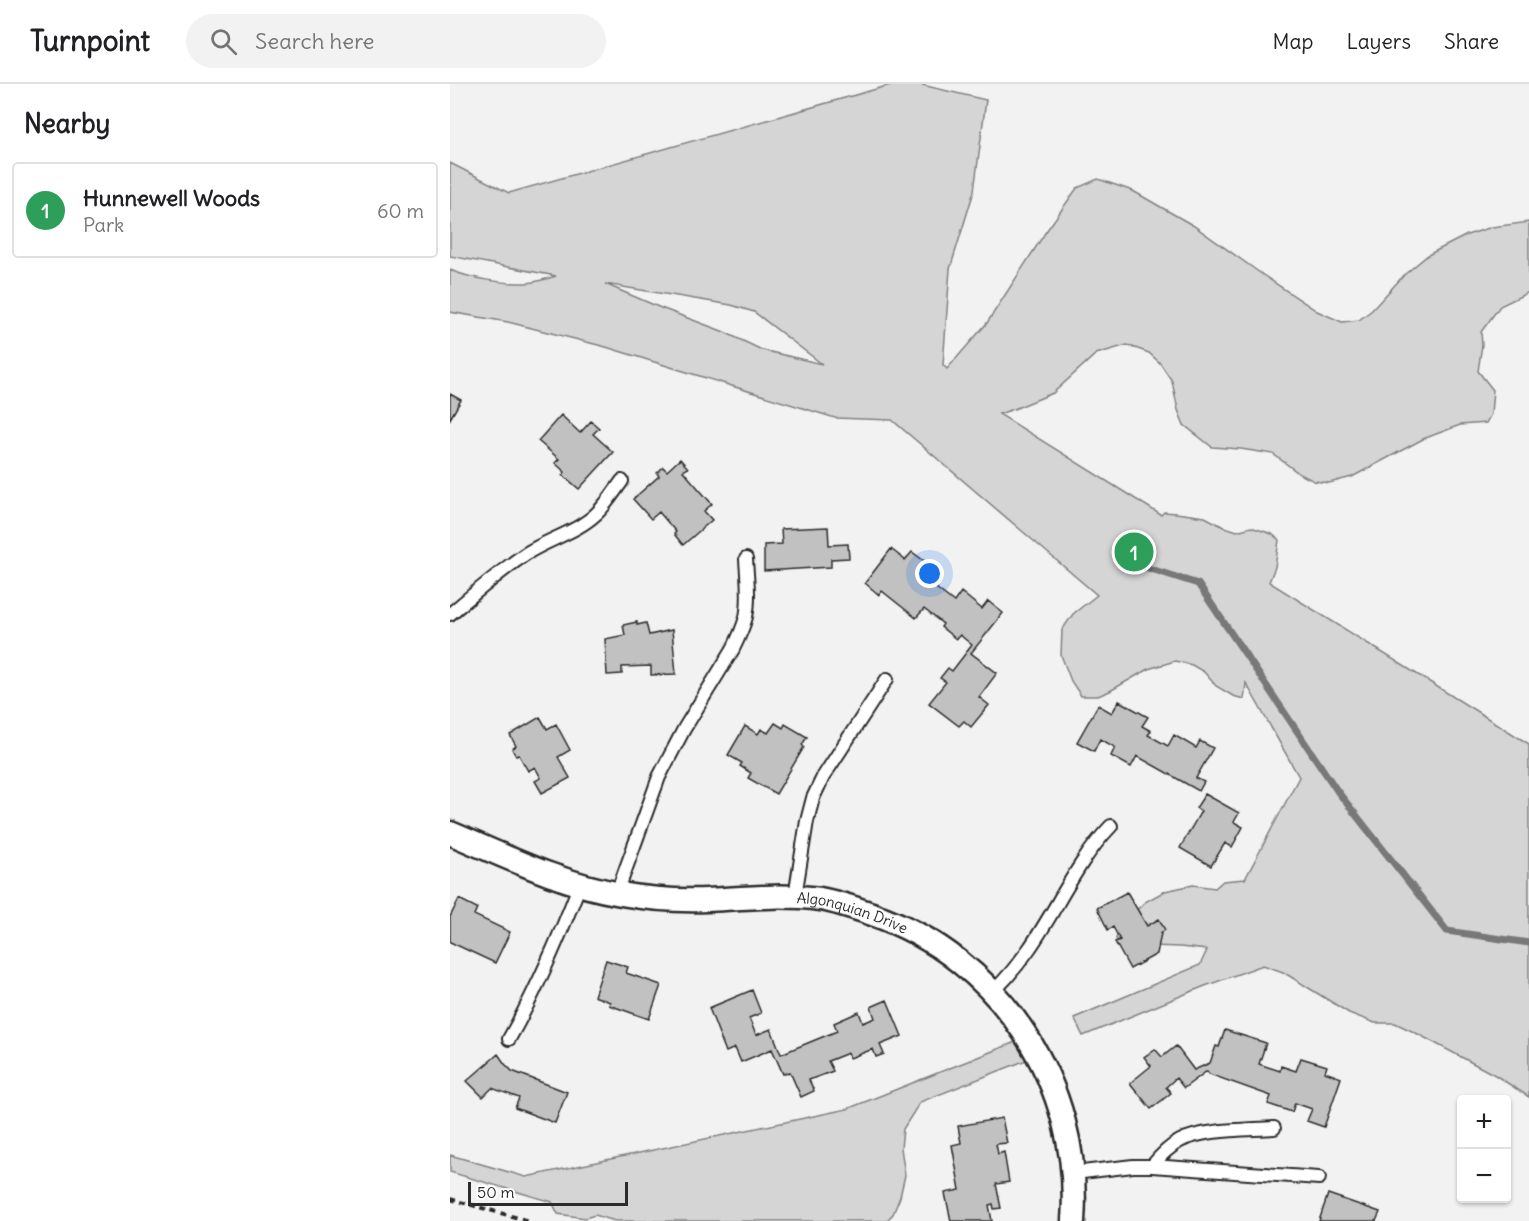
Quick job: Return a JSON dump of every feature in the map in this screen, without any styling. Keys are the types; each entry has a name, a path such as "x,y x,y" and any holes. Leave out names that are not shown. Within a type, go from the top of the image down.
{"street":[{"name":"Algonquian Drive","path":"450,833 552,875 617,893 675,900 763,896 795,896 822,900 851,907 902,926 946,952 993,992 1030,1041 1044,1066 1063,1117 1070,1145 1074,1173 1073,1221"}],"lane":[{"path":"450,614 510,565 585,523 602,508 622,481"},
{"path":"617,893 650,798 670,753 733,649 740,633 746,617 746,558"},
{"path":"795,896 813,798 823,777 887,679"},
{"path":"993,992 1029,949 1090,850 1111,826"},
{"path":"509,1039 546,967 580,884"},
{"path":"1152,1166 1161,1154 1182,1140 1198,1135 1221,1131 1274,1128"},
{"path":"1074,1173 1152,1166 1319,1178"}],"path":[{"path":"450,1200 529,1221"}],"shaded area":[{"path":"894,84 918,84 986,100 974,191 950,269 943,365 947,369 987,323 1077,188 1098,179 1133,191 1194,226 1317,311 1342,322 1359,320 1372,310 1404,275 1428,255 1467,235 1492,227 1529,222 1529,292 1500,306 1481,332 1482,345 1478,371 1493,390 1491,414 1486,423 1460,425 1423,439 1352,477 1329,483 1314,481 1300,474 1273,454 1212,447 1184,425 1178,410 1172,381 1160,363 1149,353 1127,345 1096,354 1053,393 999,414 1161,515 1164,512 1205,517 1237,531 1251,527 1272,534 1279,540 1275,567 1269,582 1529,744 1529,1097 1495,1075 1416,1033 1395,1023 1375,1023 1349,1013 1283,972 1263,965 1083,1036 1074,1018 1200,965 1207,950 1150,946 1130,951 1116,939 1119,927 1145,902 1165,891 1193,885 1215,888 1223,881 1245,879 1299,777 1246,683 1244,699 1233,696 1216,686 1204,672 1192,665 1175,661 1148,669 1098,696 1081,696 1071,681 1061,655 1062,630 1073,614 1097,595 892,420 835,418 606,347 508,322 450,312 450,270 476,278 516,283 556,276 450,256 450,163 509,193","holes":["605,284 731,305 754,312 822,364 762,350 722,331"]},
{"path":"1018,1041 1029,1059 920,1102 903,1129 901,1148 905,1175 893,1214 886,1221 615,1221 595,1215 585,1218 558,1214 552,1202 450,1172 450,1155 526,1177 847,1109"}],"building":[{"path":"450,394 461,400 450,419"},
{"path":"561,415 580,433 591,421 599,428 593,434 613,452 579,489 563,475 565,472 555,463 559,459 538,441"},
{"path":"680,459 688,468 683,471 712,504 704,511 712,520 683,545 674,534 676,532 659,512 651,519 633,499 659,476 657,473 663,467 667,471"},
{"path":"828,527 829,545 848,544 849,558 831,559 831,567 764,571 764,545 782,544 781,529"},
{"path":"891,549 905,560 912,552 927,563 920,572 954,602 961,592 982,609 988,601 1003,613 971,653 997,673 979,697 989,705 971,727 964,721 959,726 929,703 946,682 940,678 948,668 952,671 972,645 960,635 956,639 941,627 943,624 924,609 916,618 882,591 879,595 865,583"},
{"path":"637,622 637,625 646,623 649,635 672,630 676,674 651,675 651,666 622,667 622,674 607,675 605,639 625,635 623,625"},
{"path":"1119,701 1148,717 1142,726 1151,731 1148,735 1168,746 1174,735 1196,748 1200,741 1213,748 1196,778 1204,782 1199,791 1137,756 1131,767 1111,756 1115,747 1100,739 1094,751 1077,742 1098,705 1112,713"},
{"path":"540,717 547,729 556,724 570,750 558,757 570,778 542,793 535,781 541,778 535,767 528,771 519,755 516,756 512,749 516,746 510,735"},
{"path":"775,723 783,728 785,724 807,737 802,745 804,747 776,794 748,778 751,773 740,766 742,763 728,755 745,726 758,734 761,729 768,733"},
{"path":"1205,794 1239,813 1234,822 1243,827 1232,847 1225,843 1211,866 1180,848 1201,811 1196,808"},
{"path":"1127,892 1147,926 1159,919 1165,930 1161,933 1157,954 1130,969 1115,942 1120,940 1113,927 1108,930 1097,908"},
{"path":"459,899 477,908 474,915 510,932 495,963 450,942 450,917"},
{"path":"606,960 628,967 626,973 661,985 649,1019 609,1005 610,1002 594,996"},
{"path":"752,990 761,1013 749,1018 756,1035 771,1029 781,1054 837,1031 834,1023 859,1012 863,1023 875,1018 871,1007 887,1000 902,1036 880,1045 884,1054 876,1057 873,1049 850,1058 848,1053 828,1061 833,1071 809,1080 814,1091 801,1097 790,1072 783,1074 772,1049 741,1062 735,1048 726,1052 709,1008"},
{"path":"1225,1030 1266,1043 1259,1064 1280,1071 1281,1066 1296,1071 1301,1058 1327,1066 1325,1072 1341,1078 1324,1127 1307,1121 1312,1109 1295,1103 1292,1112 1268,1104 1271,1096 1209,1074 1207,1071 1184,1088 1176,1078 1166,1087 1171,1093 1151,1109 1130,1083 1151,1066 1144,1057 1155,1049 1162,1057 1176,1046 1194,1070 1210,1063"},
{"path":"498,1054 512,1071 567,1092 555,1123 515,1108 519,1098 492,1088 483,1097 467,1081"},
{"path":"1002,1118 1007,1143 996,1144 998,1154 1004,1152 1009,1182 996,1184 1001,1208 994,1209 993,1204 989,1205 992,1221 951,1221 945,1193 960,1190 952,1145 961,1143 958,1126"},
{"path":"1328,1194 1380,1212 1376,1221 1319,1221"}],"waterway":[{"path":"1148,568 1198,584 1338,792 1447,931 1529,943"}],"place":[{"name":"Hunnewell Woods","path":"1134,552"}]}
